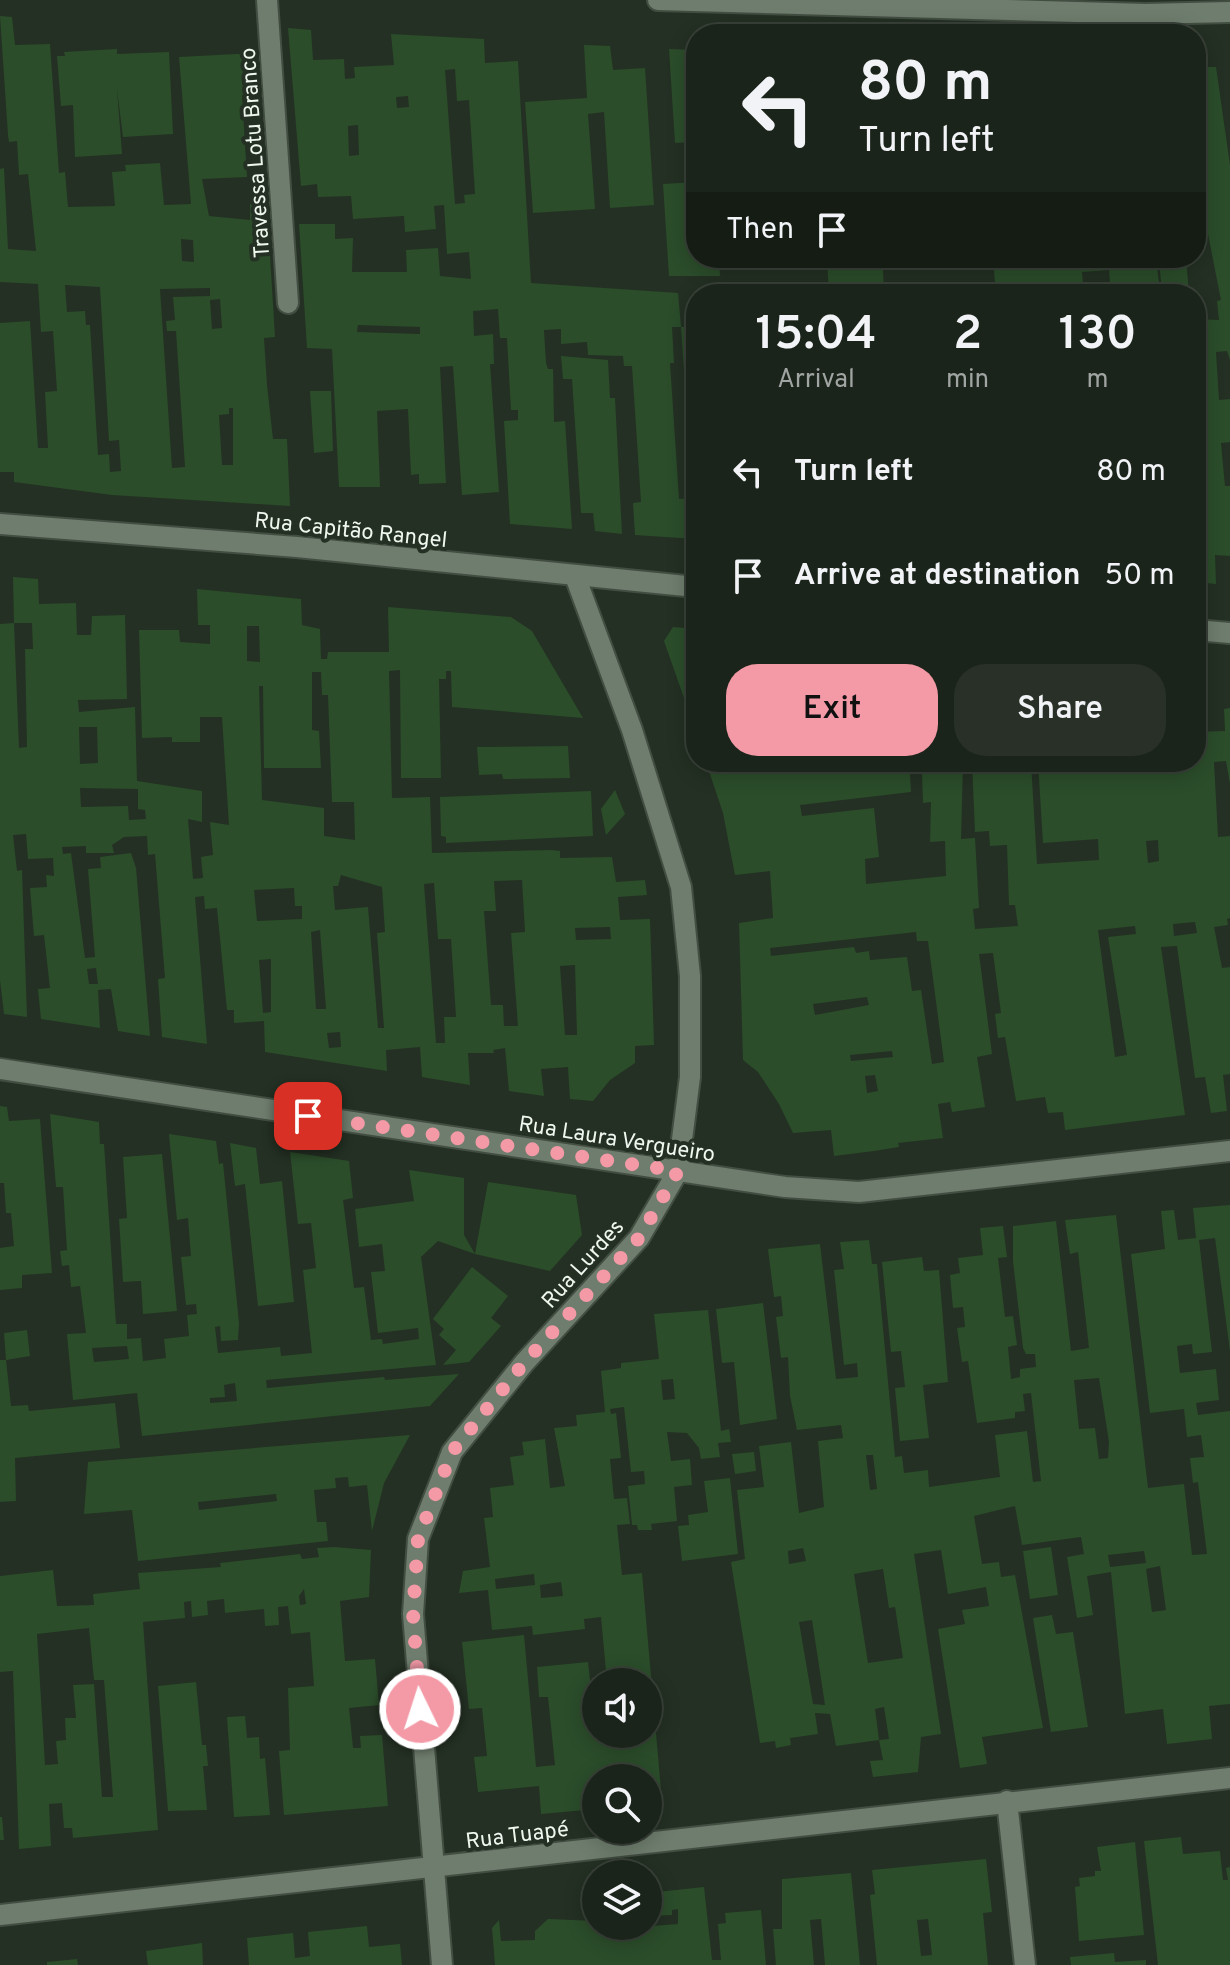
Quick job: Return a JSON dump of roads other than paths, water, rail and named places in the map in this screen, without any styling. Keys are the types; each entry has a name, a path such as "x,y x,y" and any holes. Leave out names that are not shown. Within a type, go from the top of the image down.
{"street":[{"name":"Travessa Lotu Branco","path":"267,0 288,303"},
{"path":"658,0 1145,14 1230,12"},
{"name":"Rua Capitão Rangel","path":"0,524 297,547 686,586"},
{"name":"Rua Lurdes","path":"442,1965 413,1614 418,1539 452,1452 524,1363 639,1238 678,1171 690,1077 690,976 681,887 632,730 575,576"},
{"path":"1206,631 1230,633"},
{"name":"Rua Laura Vergueiro","path":"0,1069 785,1187 859,1192 1230,1151"},
{"name":"Rua Tuapé","path":"0,1915 1230,1778"},
{"path":"1007,1801 1025,1965"}]}
